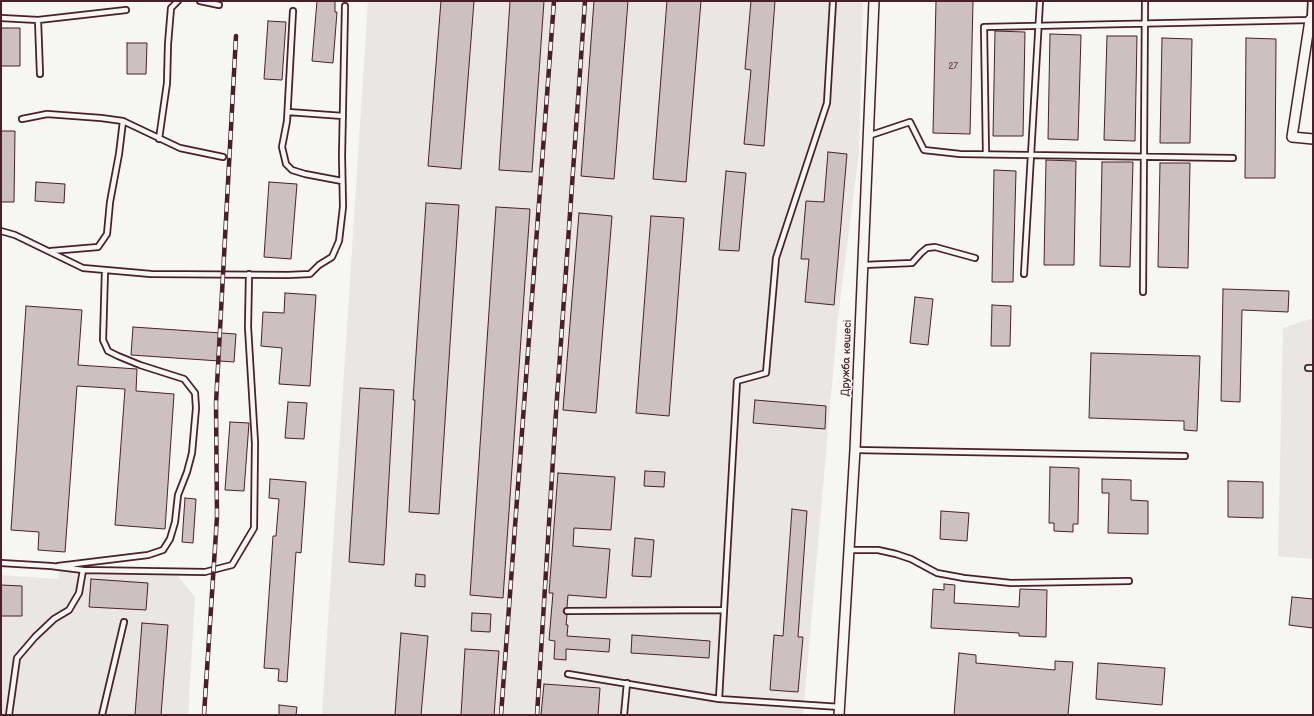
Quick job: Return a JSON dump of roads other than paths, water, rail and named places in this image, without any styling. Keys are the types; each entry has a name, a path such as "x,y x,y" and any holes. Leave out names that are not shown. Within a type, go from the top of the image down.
{"street":[{"name":"Дружба көшесі","path":"839,711 855,450 874,1"},
{"path":"1310,20 1292,137 1313,139"}],"lane":[{"path":"159,139 167,83 171,8 178,1"},
{"path":"200,1 219,5"},
{"path":"719,699 737,381 766,373 776,258 827,103 833,1"},
{"path":"1024,274 1040,1"},
{"path":"1143,292 1145,1"},
{"path":"986,154 984,27 1310,20 1311,1"},
{"path":"1,231 15,234 83,268 151,274 310,274 320,265 332,258 339,242 343,207 342,181 345,6"},
{"path":"1,18 38,20 126,10"},
{"path":"293,12 288,112 282,147 286,164 292,170 305,174 342,181"},
{"path":"38,20 40,74"},
{"path":"288,112 343,116"},
{"path":"22,119 47,114 101,118 123,122 180,148 223,157"},
{"path":"49,251 98,247 107,234 110,202 123,122"},
{"path":"868,136 910,122 924,150 960,154 1233,158"},
{"path":"863,265 908,265 927,248 935,247 975,258"},
{"path":"51,566 148,555 163,550 170,539 175,522 178,495 187,472 192,452 196,408 195,393 184,379 140,365 118,356 108,351 102,340 105,270"},
{"path":"1,563 51,566 82,570 197,572 209,571 232,565 254,528 255,443 248,327 249,274"},
{"path":"855,450 1185,456"},
{"path":"849,550 878,550 896,554 911,559 937,572 964,578 1011,583 1129,581"},
{"path":"9,715 17,658 35,637 54,619 69,610 79,593 82,570"},
{"path":"567,612 724,610"},
{"path":"102,715 124,622"},
{"path":"568,674 719,699 839,711"},
{"path":"624,715 627,684"}],"railway":[{"path":"501,715 554,1"},
{"path":"537,715 556,412 585,1"},
{"path":"204,715 217,517 216,403 236,36"}]}
